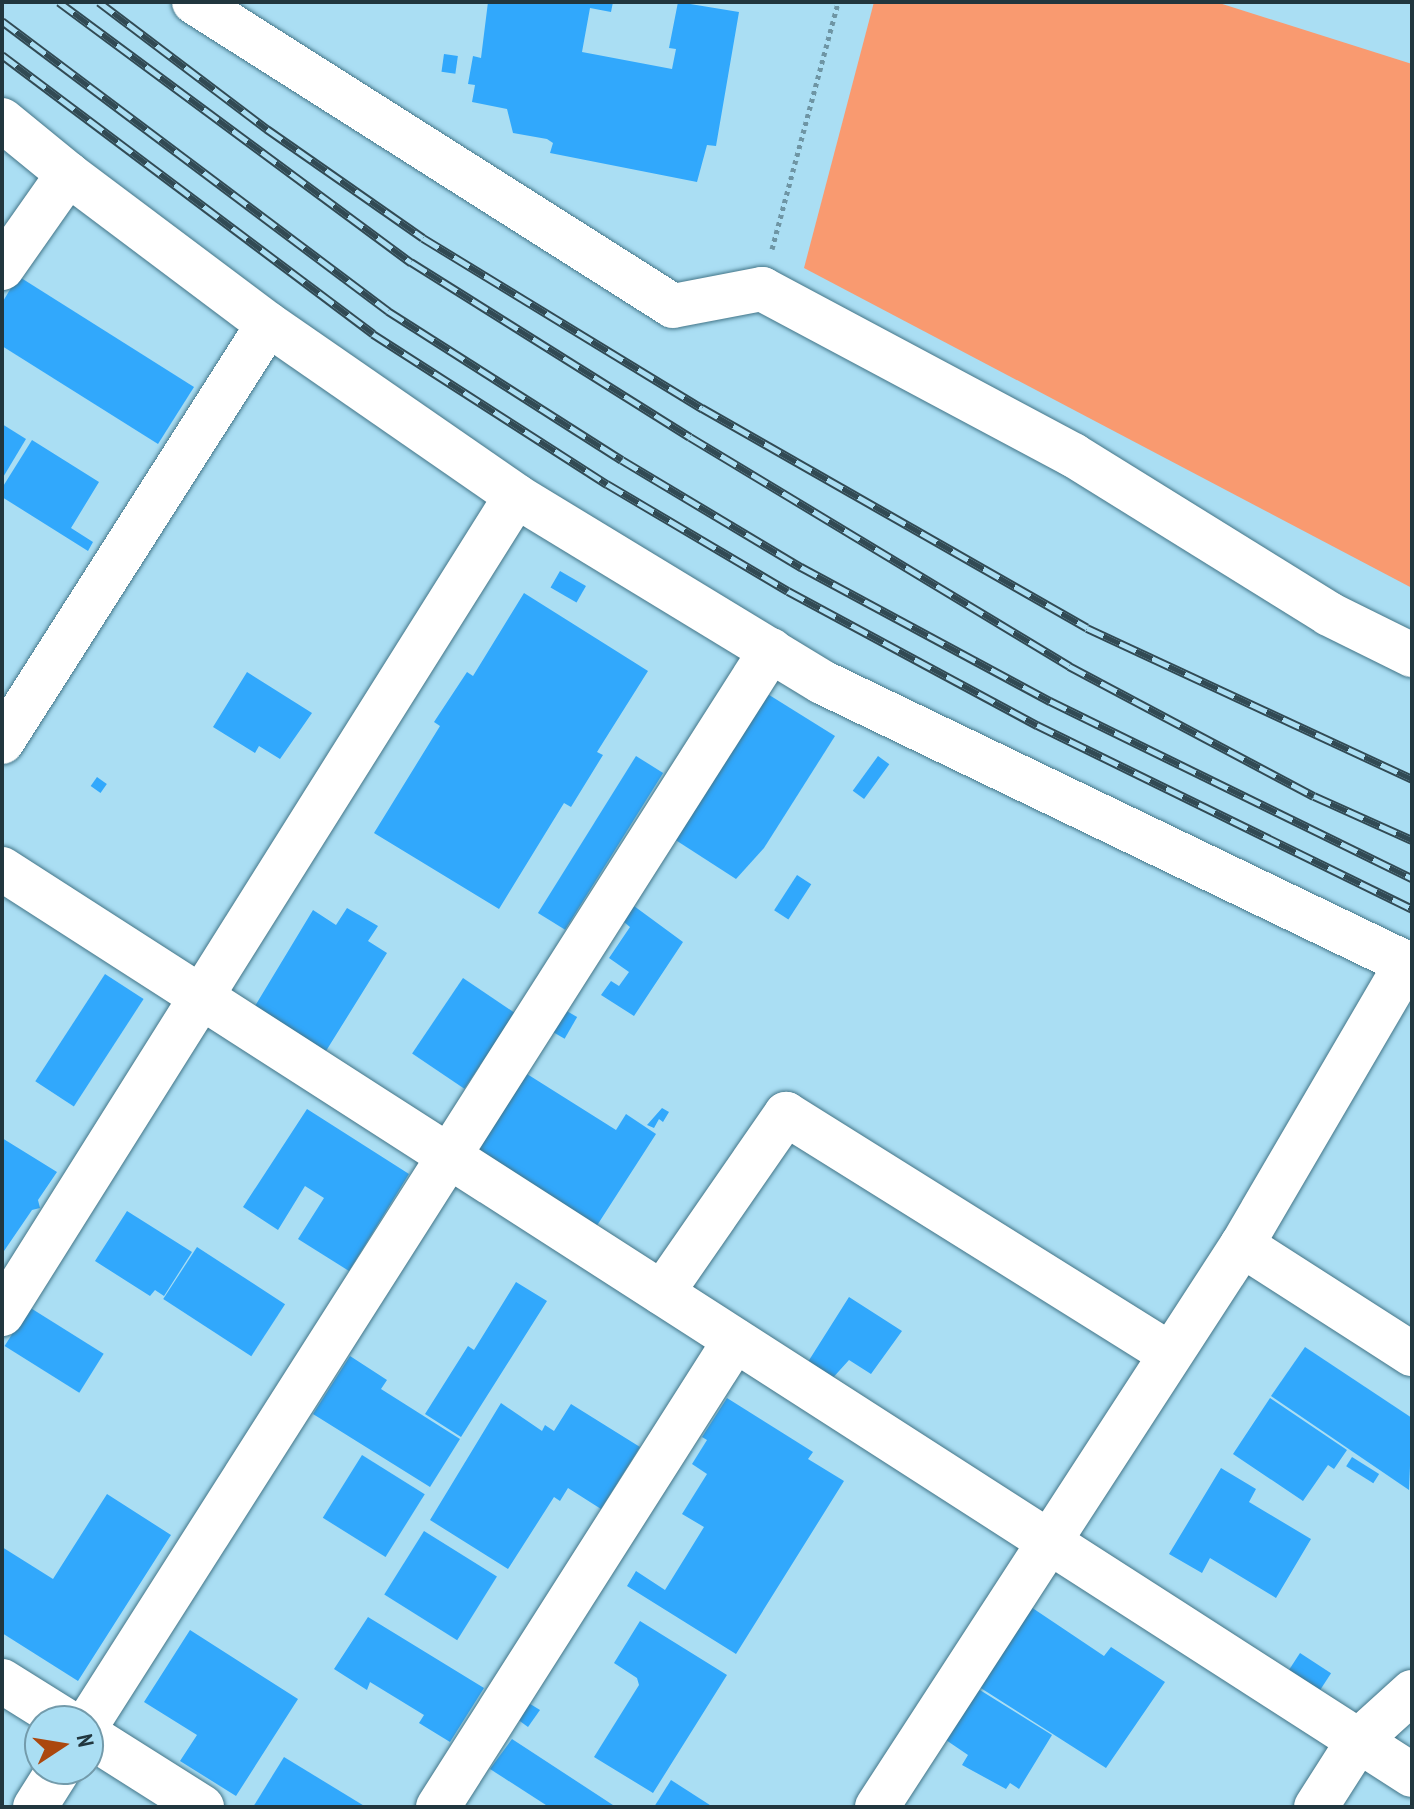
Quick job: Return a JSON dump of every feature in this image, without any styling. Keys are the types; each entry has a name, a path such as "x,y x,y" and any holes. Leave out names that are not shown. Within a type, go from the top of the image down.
{"street":[{"path":"194,2 673,306 762,289 1073,455 1329,614 1412,655"},
{"path":"2,120 68,174 268,324 516,496 822,682 1409,965 1242,1245 877,1807"},
{"path":"2,268 68,174"},
{"path":"2,742 268,324"},
{"path":"2,1314 516,496"},
{"path":"99,1705 771,650"},
{"path":"2,869 1412,1775"},
{"path":"662,1293 786,1114 1170,1354"},
{"path":"1242,1245 1412,1354"},
{"path":"438,1807 735,1340"},
{"path":"2,1681 40,1705"},
{"path":"1316,1807 1358,1741 1412,1692"},
{"path":"104,1745 202,1807"},
{"path":"35,1807 49,1785"}],"path":[{"path":"762,289 838,2"}],"shaded area":[{"path":"874,2 1216,2 1412,64 1412,588 804,268"}],"building":[{"path":"488,2 613,2 611,12 590,8 582,52 672,69 676,49 669,48 678,2 739,12 716,146 707,145 697,182 550,153 553,143 547,139 513,133 507,109 472,102 475,85 468,84 473,56 481,58"},
{"path":"444,54 458,56 455,74 441,72"},
{"path":"18,276 194,387 158,444 2,346 2,303"},
{"path":"2,424 26,439 2,479"},
{"path":"32,440 99,482 71,528 93,542 88,551 2,497 2,488"},
{"path":"560,571 586,586 576,602 550,587"},
{"path":"524,593 648,671 597,752 603,755 571,807 564,803 499,909 374,833 440,726 434,722 467,672 473,676"},
{"path":"247,672 312,713 280,759 259,746 255,753 213,727"},
{"path":"766,693 835,736 764,848 736,879 674,839"},
{"path":"636,756 663,773 565,930 538,913"},
{"path":"878,756 889,764 864,799 853,791"},
{"path":"97,777 107,784 101,793 91,786"},
{"path":"797,875 811,884 788,919 774,910"},
{"path":"634,906 683,942 634,1016 601,995 611,981 619,986 629,972 609,958 630,927 624,922"},
{"path":"347,908 378,926 368,941 387,953 326,1051 255,1006 313,910 336,925"},
{"path":"105,974 144,999 74,1106 35,1081"},
{"path":"463,978 515,1013 464,1089 412,1053"},
{"path":"565,1010 577,1017 565,1039 552,1032"},
{"path":"527,1074 616,1130 626,1114 656,1134 596,1227 477,1152"},
{"path":"662,1108 669,1112 663,1122 659,1119 654,1128 647,1125"},
{"path":"307,1109 409,1174 349,1271 298,1239 324,1198 305,1186 278,1230 243,1207"},
{"path":"2,1138 57,1172 38,1200 40,1208 32,1210 4,1251"},
{"path":"127,1211 192,1252 164,1296 155,1290 150,1296 95,1261"},
{"path":"197,1247 285,1304 251,1356 163,1299"},
{"path":"516,1282 547,1301 461,1437 425,1414 468,1346 474,1350"},
{"path":"849,1297 902,1331 871,1374 849,1360 830,1381 806,1365"},
{"path":"29,1307 104,1354 79,1393 5,1346"},
{"path":"1305,1347 1412,1418 1409,1490 1271,1396"},
{"path":"350,1356 387,1380 381,1389 460,1439 430,1487 313,1414"},
{"path":"727,1398 813,1452 808,1459 844,1481 736,1654 627,1586 636,1571 665,1590 704,1527 682,1514 707,1474 692,1464 707,1440 702,1437"},
{"path":"1270,1398 1347,1450 1334,1469 1328,1465 1303,1501 1233,1454"},
{"path":"501,1403 542,1431 545,1425 554,1431 571,1404 640,1447 601,1509 568,1488 560,1501 554,1497 508,1569 430,1520"},
{"path":"362,1455 425,1494 386,1557 323,1518"},
{"path":"1352,1457 1379,1474 1373,1483 1346,1466"},
{"path":"1221,1468 1256,1489 1249,1502 1311,1539 1276,1598 1210,1558 1202,1573 1169,1554"},
{"path":"107,1494 171,1535 78,1681 2,1633 2,1547 53,1579"},
{"path":"424,1531 497,1577 457,1640 384,1595"},
{"path":"1028,1605 1104,1656 1111,1647 1165,1682 1106,1768 976,1685"},
{"path":"368,1617 484,1688 450,1742 419,1723 424,1715 370,1682 367,1690 334,1669"},
{"path":"640,1621 727,1675 653,1793 594,1757 639,1685 637,1678 614,1663"},
{"path":"190,1630 298,1699 236,1796 180,1761 197,1735 144,1702"},
{"path":"1300,1653 1331,1673 1320,1690 1289,1670"},
{"path":"975,1687 1052,1735 1019,1789 1010,1783 1006,1789 962,1765 968,1755 943,1738"},
{"path":"527,1702 540,1710 528,1727 517,1719"},
{"path":"512,1739 616,1807 549,1807 490,1769"},
{"path":"284,1757 366,1807 253,1807"},
{"path":"671,1780 713,1807 654,1807"}],"railway":[{"path":"59,2 411,262 690,437 1069,666 1314,796 1412,840"},
{"path":"99,2 267,129 423,238 702,408 1087,628 1412,779"},
{"path":"2,21 388,311 622,460 801,567 1050,701 1412,878"},
{"path":"2,55 373,334 607,484 788,591 1037,725 1412,909"}]}
